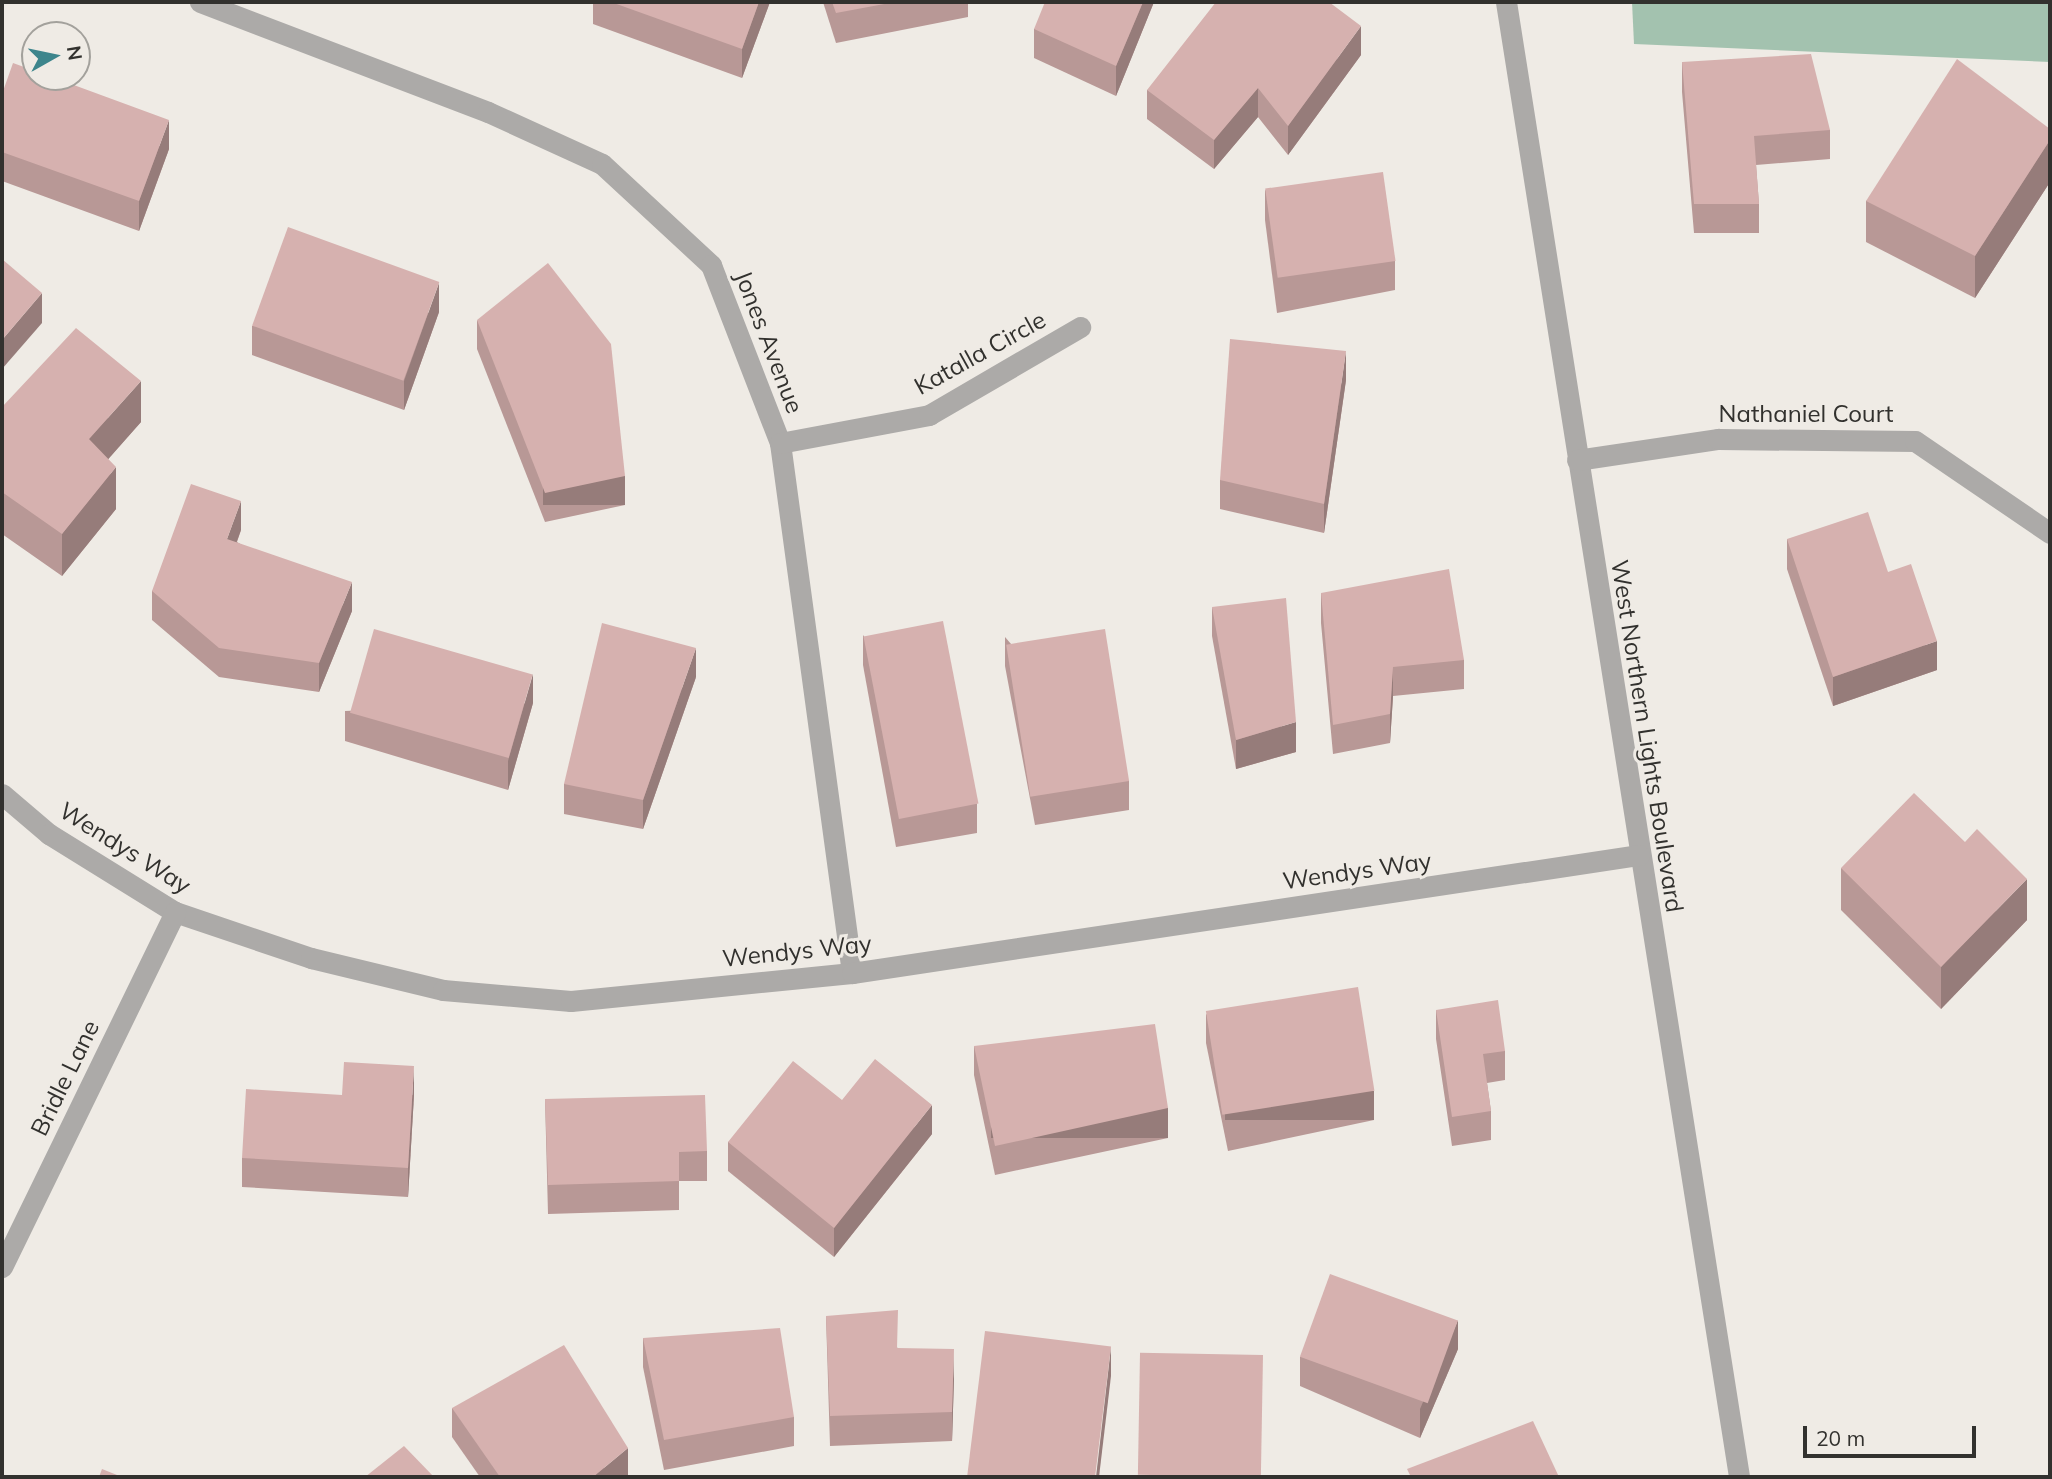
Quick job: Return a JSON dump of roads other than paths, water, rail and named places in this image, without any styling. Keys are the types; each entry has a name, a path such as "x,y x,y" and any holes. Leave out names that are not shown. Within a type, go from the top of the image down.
{"street":[{"name":"Jones Avenue","path":"200,2 488,112 602,164 711,265 780,443 852,973"},
{"name":"West Northern Lights Boulevard","path":"1506,2 1739,1477"},
{"name":"Katalla Circle","path":"780,443 929,415 1080,327"},
{"name":"Nathaniel Court","path":"1577,460 1718,439 1915,440 2050,533"},
{"name":"Wendys Way","path":"2,794 49,834 175,912 311,958 456,991 571,1001 852,973 1639,855"},
{"name":"Bridle Lane","path":"2,1267 175,912"}]}
